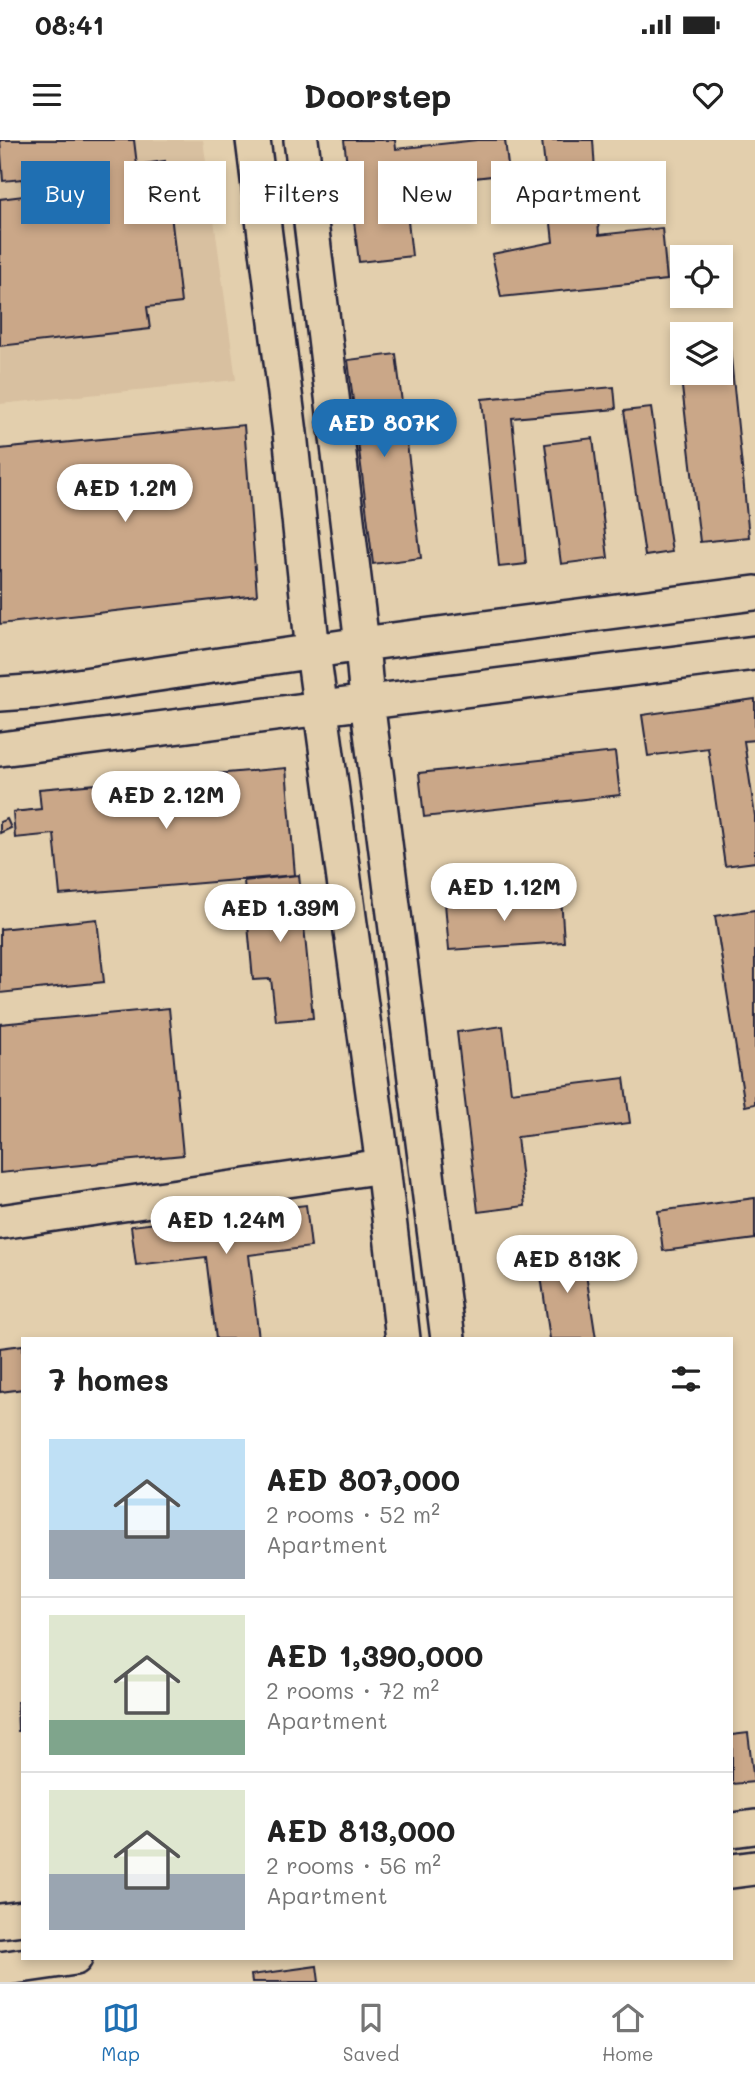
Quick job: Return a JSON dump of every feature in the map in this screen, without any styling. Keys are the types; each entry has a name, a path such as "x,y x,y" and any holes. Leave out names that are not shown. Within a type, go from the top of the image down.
{"street":[{"path":"253,140 290,433 313,652 383,1167 403,1337"},
{"path":"301,140 367,701 448,1337"},
{"path":"0,694 43,691 362,644 755,593"},
{"path":"0,749 755,653"},
{"path":"0,1222 383,1167"},
{"path":"733,1830 755,1827"},
{"path":"733,1871 755,1868"},
{"path":"0,1921 21,1918"},
{"path":"0,1969 61,1960"}],"shaded area":[{"path":"0,140 203,140 206,161 124,161 124,224 215,224 236,380 0,404"}],"building":[{"path":"0,140 134,140 137,161 124,161 124,224 172,224 181,303 147,307 150,329 0,346 0,199 21,196 21,224 110,224 110,161 21,161 21,179 3,181"},
{"path":"344,140 395,140 396,149 477,140 505,140 507,161 491,161 491,176 477,178 477,161 378,161 378,224 408,224 412,256 359,262 354,224 364,224 364,161 347,161"},
{"path":"542,140 593,140 594,161 544,161"},
{"path":"551,224 598,224 599,235 662,228 667,280 501,297 492,254 553,242"},
{"path":"396,354 421,558 373,564 348,360"},
{"path":"733,378 749,537 700,542 682,385 733,385"},
{"path":"614,387 616,409 512,418 526,564 499,567 482,399"},
{"path":"651,408 672,552 645,556 624,411"},
{"path":"244,425 257,595 0,624 0,449"},
{"path":"593,438 608,558 561,564 545,444"},
{"path":"755,699 755,740 744,741 755,816 755,862 725,866 708,748 648,756 642,715"},
{"path":"615,752 620,795 424,817 419,773"},
{"path":"286,768 295,875 60,895 54,834 15,838 13,812 41,809 39,789"},
{"path":"7,819 11,828 0,833 0,822"},
{"path":"299,875 313,1018 276,1021 271,979 253,980 244,881"},
{"path":"561,897 564,942 449,950 445,903"},
{"path":"755,910 755,1104 745,1106 715,916"},
{"path":"97,919 104,982 0,993 0,929"},
{"path":"169,1008 183,1155 0,1173 0,1024"},
{"path":"503,1026 511,1092 624,1078 630,1123 517,1137 525,1206 478,1212 457,1032"},
{"path":"755,1198 755,1239 663,1251 658,1211"},
{"path":"306,1205 311,1247 249,1255 259,1337 216,1337 206,1257 136,1265 131,1226"},
{"path":"582,1248 596,1337 550,1337 538,1255"},
{"path":"21,1345 21,1389 0,1392 0,1348"},
{"path":"17,1702 21,1702 21,1731 18,1731"},
{"path":"748,1733 754,1782 733,1784 733,1735"},
{"path":"317,1966 319,1982 252,1982 251,1975"}]}
